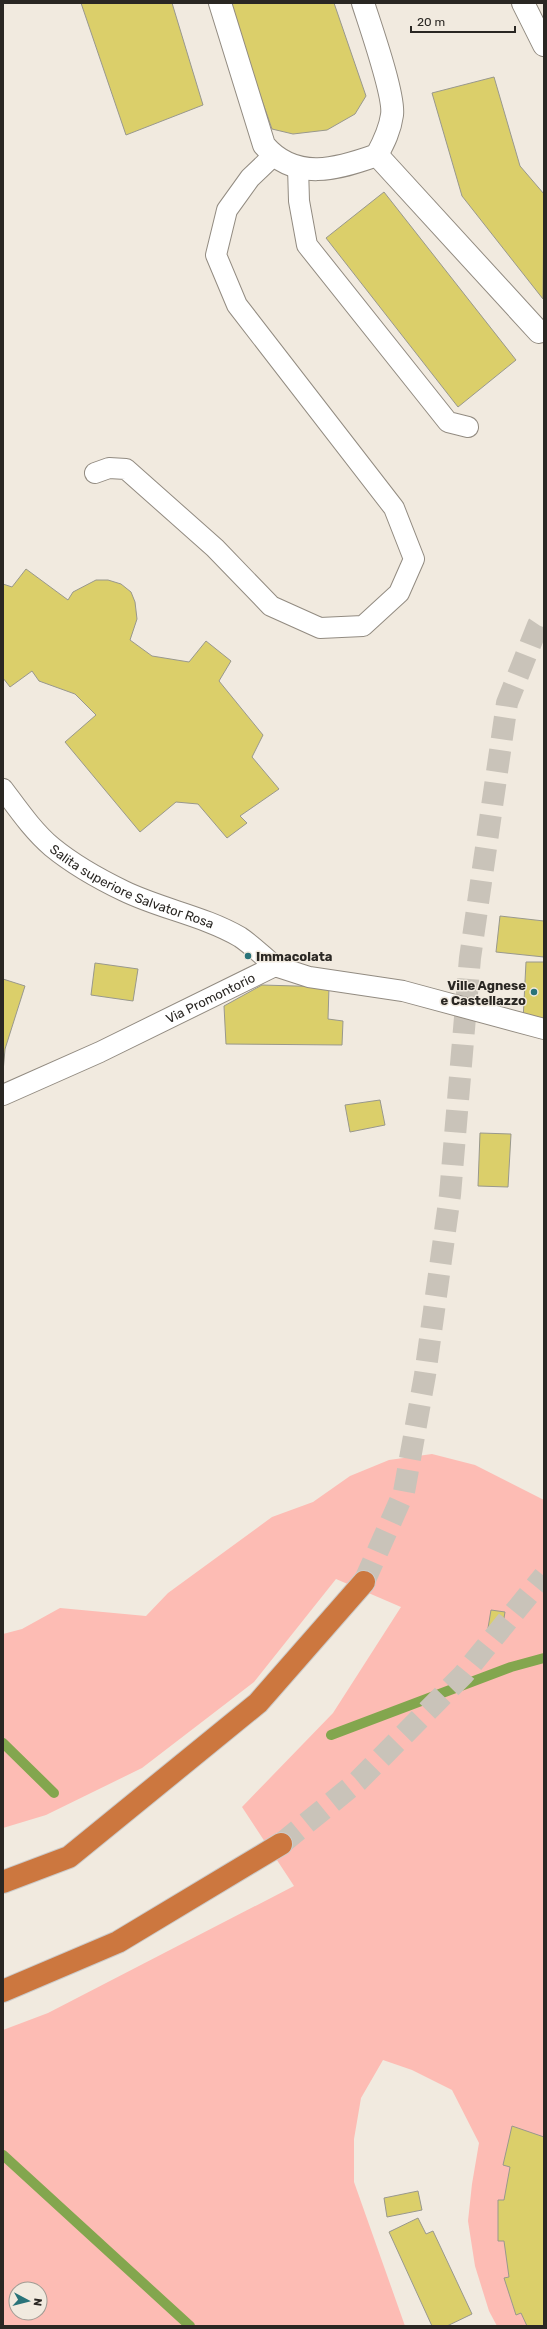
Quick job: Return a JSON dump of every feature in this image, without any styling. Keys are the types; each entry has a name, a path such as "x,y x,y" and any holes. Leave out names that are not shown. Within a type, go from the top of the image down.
{"highway":[{"path":"3,1882 69,1857 258,1703 364,1582"},
{"path":"3,1991 118,1942 281,1844"}],"street":[{"path":"220,3 264,144 273,156 305,170 339,168 377,155 387,137 393,114 388,89 363,3"},
{"path":"523,3 544,45"},
{"path":"377,155 540,332"}],"lane":[{"path":"95,473 109,468 126,469 215,548 271,606 320,628 363,626 399,593 414,559 394,508 236,305 216,255 227,210 250,178 273,156"},
{"path":"298,167 299,201 307,245 448,422 468,427"},
{"name":"Salita superiore Salvator Rosa","path":"3,789 21,813 51,846 69,859 125,892 156,905 203,921 240,937 275,966"},
{"path":"275,966 310,977 403,991 544,1029"},
{"name":"Via Promontorio","path":"3,1095 100,1052 275,966"}],"shaded area":[{"path":"432,1454 475,1465 544,1500 544,2326 497,2326 489,2311 475,2266 468,2221 472,2184 479,2143 452,2090 412,2070 383,2060 361,2098 354,2139 354,2182 405,2326 3,2326 3,2030 48,2013 294,1886 242,1807 333,1713 401,1607 336,1579 254,1682 142,1768 46,1815 3,1828 3,1634 22,1629 60,1608 146,1616 168,1593 272,1517 313,1502 350,1476 389,1460"}],"building":[{"path":"81,3 172,3 203,105 126,135"},
{"path":"228,3 334,3 366,96 355,114 327,130 293,134 272,129"},
{"path":"494,77 520,166 544,194 543,299 462,196 432,93"},
{"path":"384,192 516,360 458,407 326,238"},
{"path":"26,569 68,600 73,592 96,580 108,580 121,584 131,592 135,602 137,619 130,640 152,656 189,662 206,641 231,661 219,681 263,735 252,757 279,789 240,816 247,823 227,838 198,804 176,802 140,832 65,742 96,715 75,694 39,681 32,671 10,687 3,678 3,584 12,587"},
{"path":"500,916 544,921 544,957 496,952"},
{"name":"Ville Agnese e Castellazzo","path":"526,962 544,962 544,1022 523,1021"},
{"path":"95,963 138,969 133,1001 91,995"},
{"path":"3,979 25,986 5,1049 3,1072"},
{"path":"262,985 329,987 328,1019 343,1021 342,1045 226,1044 224,1006"},
{"path":"380,1100 385,1125 350,1132 345,1105"},
{"path":"480,1133 511,1134 508,1187 478,1186"},
{"path":"491,1610 505,1612 502,1630 488,1628"},
{"path":"512,2126 544,2137 544,2326 527,2326 521,2313 516,2315 504,2278 509,2277 504,2241 498,2241 498,2200 504,2200 510,2167 503,2165"},
{"path":"418,2191 422,2210 387,2217 384,2198"},
{"path":"418,2218 426,2234 433,2231 472,2314 447,2326 432,2326 389,2232"}],"waterway":[{"path":"331,1735 511,1667 544,1658"},
{"path":"3,1743 54,1793"},
{"path":"3,2155 190,2326"}],"tunnel":[{"path":"364,1582 404,1492 425,1375 450,1195 470,958 507,703 538,625 544,616"},
{"path":"281,1844 358,1781 463,1675 544,1576"}],"place":[{"name":"Immacolata","path":"248,956"},
{"name":"Ville Agnese e Castellazzo","path":"534,992"}]}
